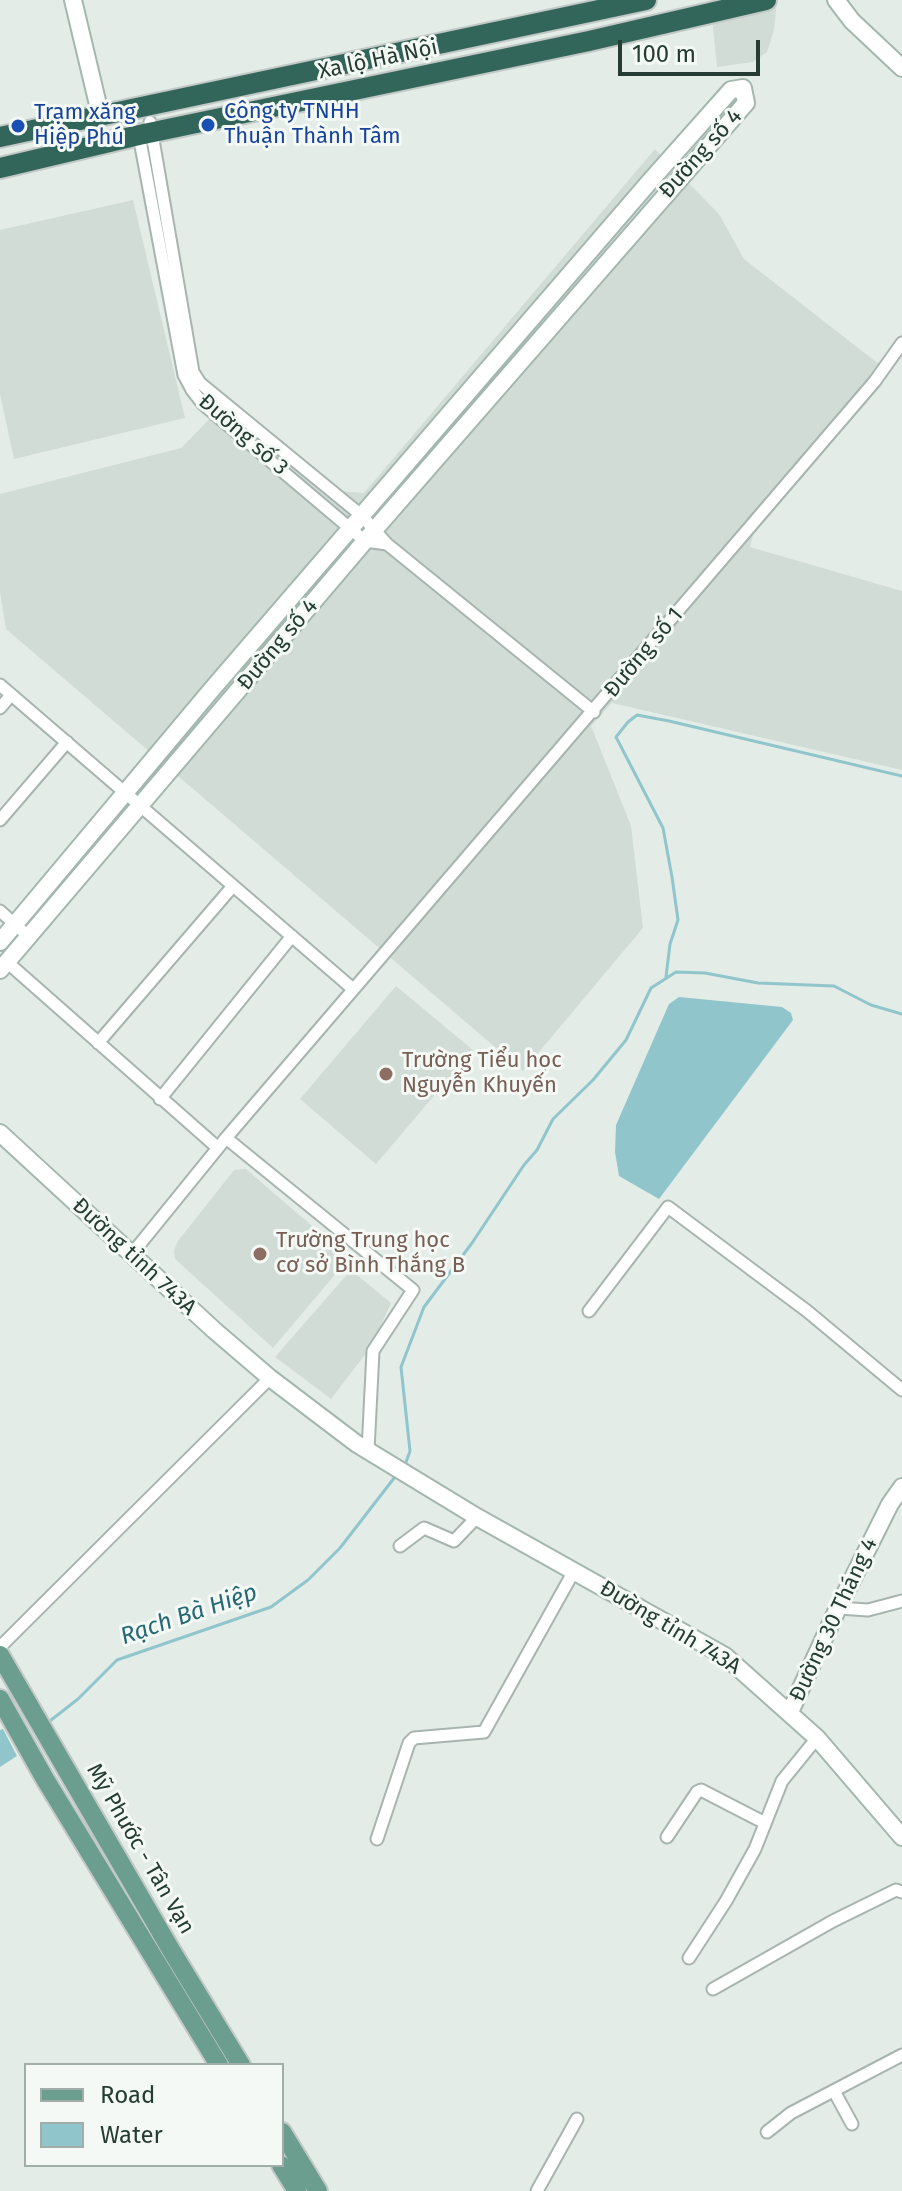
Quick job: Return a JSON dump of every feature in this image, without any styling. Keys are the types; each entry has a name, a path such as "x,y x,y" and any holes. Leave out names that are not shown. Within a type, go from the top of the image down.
{"highway":[{"name":"Xa lộ Hà Nội","path":"99,112 601,0"},
{"name":"Xa lộ Hà Nội","path":"0,137 41,128 49,120 646,0"},
{"name":"Xa lộ Hà Nội","path":"0,168 145,129 719,0"},
{"name":"Xa lộ Hà Nội","path":"0,154 145,129 589,41 766,0"}],"main road":[{"name":"Mỹ Phước - Tân Vạn","path":"0,1655 240,2063"},
{"name":"Mỹ Phước - Tân Vạn","path":"4,1706 218,2063"},
{"path":"284,2135 318,2191"},
{"path":"282,2167 297,2191"}],"street":[{"path":"73,0 99,112"},
{"path":"836,0 852,21 902,68"},
{"name":"Đường số 4","path":"0,942 361,515 714,108 731,90 743,88 746,103 3,966"},
{"name":"Đường số 3","path":"145,129 184,375 361,515 371,535"},
{"name":"Đường số 1","path":"131,1255 353,989 594,712 875,381 902,343"},
{"name":"Đường số 3","path":"196,386 203,404 350,529 371,535"},
{"path":"371,535 387,544 594,712"},
{"path":"0,685 353,989"},
{"path":"0,708 11,695"},
{"path":"0,820 67,742"},
{"path":"98,1043 233,886"},
{"path":"0,911 28,936"},
{"path":"160,1099 292,936"},
{"path":"3,966 98,1043 160,1099 413,1290 373,1351 368,1451"},
{"name":"Đường tỉnh 743A","path":"0,1133 270,1378 368,1451 477,1517 725,1656 817,1738 902,1837"},
{"path":"589,1311 668,1207 807,1311 902,1390"},
{"path":"0,1647 270,1378"},
{"name":"Đường 30 Tháng 4","path":"790,1712 838,1608 890,1504 902,1487"},
{"path":"454,1541 477,1517"},
{"path":"400,1546 424,1528 467,1547"},
{"path":"377,1839 409,1743 414,1738 484,1732 574,1571"},
{"path":"838,1608 868,1610 902,1601"},
{"path":"689,1958 755,1849 782,1781 817,1738"},
{"path":"667,1837 701,1790 765,1823"},
{"path":"713,1989 846,1915 896,1890 902,1892"},
{"path":"767,2132 791,2113 902,2055"},
{"path":"834,2091 852,2124"},
{"path":"537,2191 577,2119"}],"shaded area":[{"path":"777,1 774,30 767,52 753,62 717,67 712,17"},
{"path":"655,149 719,214 744,259 889,372 755,527 750,547 902,591 902,770 612,703 591,726 631,826 643,928 523,1071 6,629 0,592 0,494 181,448 227,401 340,491 364,493"},
{"path":"133,200 185,418 14,459 0,394 0,230"},
{"name":"Trường Tiểu học Nguyễn Khuyến","path":"396,986 473,1050 376,1164 300,1099"},
{"name":"Trường Trung học cơ sở Bình Thắng B","path":"246,1169 349,1258 273,1348 175,1259 174,1250 178,1241 234,1170"},
{"path":"351,1270 391,1303 371,1347 331,1399 275,1357"}],"water":[{"path":"679,997 782,1007 791,1013 793,1020 659,1199 619,1176 615,1152 616,1125 669,1004"},
{"path":"3,1729 17,1756 0,1767 0,1730"}],"waterway":[{"path":"666,977 670,944 678,920 672,877 663,828 616,737 628,722 637,715 669,721 902,776"},
{"name":"Rạch Bà Hiệp","path":"405,1465 410,1451 401,1367 424,1307 537,1150 553,1119 593,1080 626,1040 651,988 676,972 705,973 758,983 834,986 871,1005 902,1014"},
{"name":"Rạch Bà Hiệp","path":"46,1724 78,1699 117,1660 271,1607 308,1580 340,1548 398,1473"}],"place":[{"name":"Công ty TNHH Thuận Thành Tâm","path":"208,125"},
{"name":"Trạm xăng Hiệp Phú","path":"18,126"},
{"name":"Trường Tiểu học Nguyễn Khuyến","path":"386,1074"},
{"name":"Trường Trung học cơ sở Bình Thắng B","path":"260,1254"}]}
